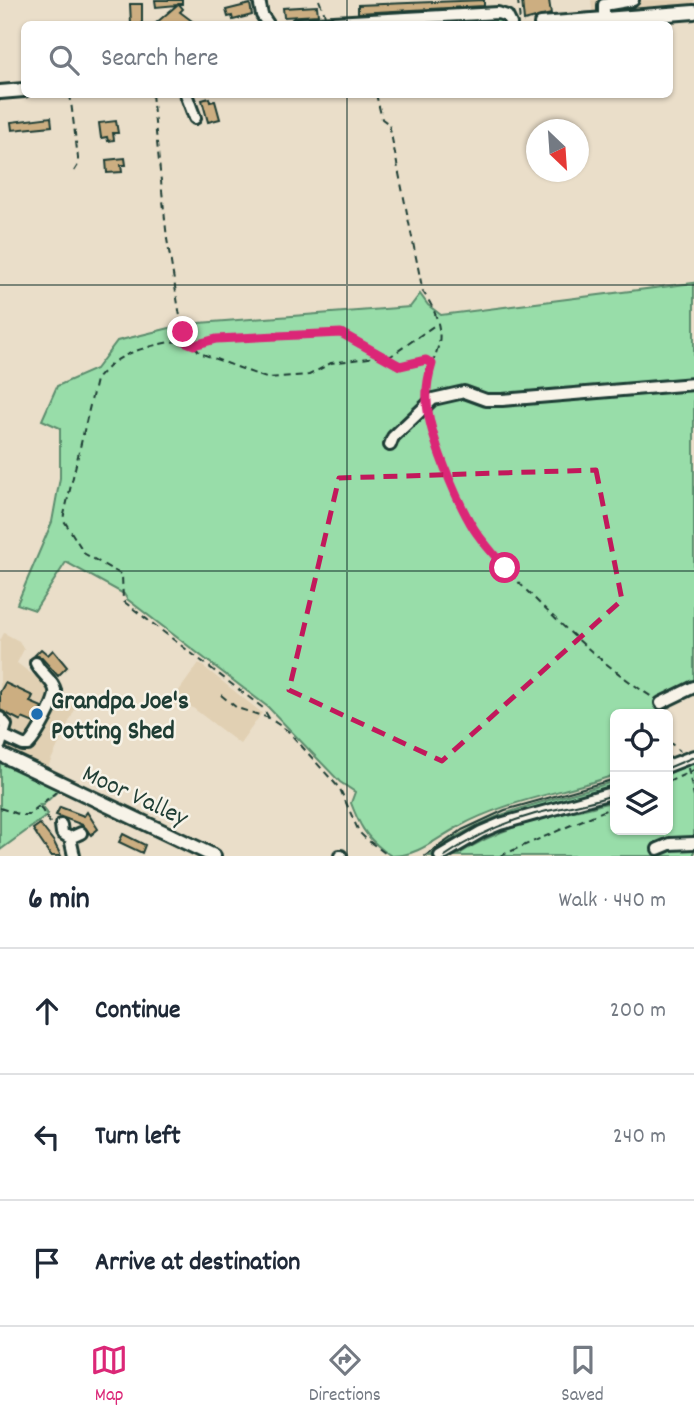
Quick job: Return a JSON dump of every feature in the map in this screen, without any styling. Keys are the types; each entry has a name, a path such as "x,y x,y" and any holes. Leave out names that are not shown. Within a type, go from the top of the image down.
{"main road":[{"path":"588,21 694,12"},
{"path":"0,92 21,90"},
{"name":"Moor Valley","path":"0,754 214,856"}],"street":[{"path":"259,0 262,21"},
{"path":"604,20 604,5 633,0"},
{"path":"348,21 498,13 508,16 510,21"},
{"path":"188,98 195,118"},
{"path":"390,445 393,437 433,399 464,392 486,400 502,400 694,384"},
{"path":"0,718 6,725 2,741 29,745 55,696 55,689 36,663"},
{"path":"661,702 694,687"},
{"path":"673,764 690,759"},
{"path":"440,856 481,832 508,821 610,794"},
{"path":"61,825 62,833 76,835 74,856"},
{"path":"658,849 670,844 694,843"}],"path":[{"path":"318,0 328,21"},
{"path":"518,0 521,21"},
{"path":"70,98 78,158 78,165 73,173"},
{"path":"152,98 167,239 184,341"},
{"path":"377,98 382,119 389,124 419,275 424,292 434,306 440,341 427,382 427,405 447,471 464,513 476,533 505,568 569,633 661,702"},
{"path":"387,358 436,324"},
{"path":"194,345 216,339 341,333 400,366 426,360 432,364"},
{"path":"269,718 263,708 123,601 122,575 85,554 63,519 96,380 124,355 184,341 194,345 200,353 266,378 309,375 331,363 383,356"},
{"path":"221,695 237,708 269,718 288,731 330,776 347,801 359,832 389,856"},
{"path":"673,744 682,755"},
{"path":"690,759 694,797"},
{"path":"673,780 692,771"},
{"path":"0,808 27,815 65,785"},
{"path":"500,856 610,808"}],"highlighted area":[{"path":"596,470 622,600 442,761 289,690 339,478"}],"shaded area":[{"path":"591,0 694,0 694,7 593,16"},
{"path":"4,633 19,641 24,649 17,663 76,707 46,771 0,748 0,641"},
{"path":"199,663 262,713 240,744 176,695"}],"green space":[{"path":"499,16 506,21 415,21"},
{"path":"694,283 694,688 662,704 659,709 610,709 610,776 515,803 458,827 419,850 392,856 367,835 360,823 351,803 355,792 340,782 268,707 124,594 66,562 35,610 17,604 52,522 60,478 60,428 42,420 57,386 96,369 117,341 186,324 410,307 420,294 428,305 441,315"},
{"path":"0,760 60,789 40,805 48,815 0,850"},
{"path":"694,762 694,856 456,856 517,826 608,803 610,835 673,835 673,772"},
{"path":"610,782 610,789 581,799 518,813 480,828 436,856 429,856 473,828 518,809"}],"building":[{"path":"155,0 182,0 182,4 179,4 183,9 180,12 192,21 158,21 177,5 156,7"},
{"path":"484,0 484,6 358,13 358,5"},
{"path":"522,0 549,0 551,14 524,21"},
{"path":"130,4 142,4 142,21 131,21"},
{"path":"250,4 252,15 233,20 232,16 228,17 226,10"},
{"path":"317,6 318,15 284,17 283,8"},
{"path":"209,98 210,102 215,101 220,119 208,122 202,100"},
{"path":"51,117 52,126 12,130 11,122"},
{"path":"116,121 118,133 113,133 114,140 101,138 99,123"},
{"path":"125,158 126,165 121,165 122,172 107,173 106,160"},
{"path":"41,649 48,655 53,650 67,667 58,676 41,657 35,655"},
{"path":"5,683 33,696 30,702 42,707 34,723 22,718 21,721 0,710 0,692"},
{"path":"60,807 84,816 87,812 98,829 91,835 83,825 56,815"},
{"path":"40,824 61,856 51,856 40,840 33,829"},
{"path":"123,834 145,845 142,853 119,842"}],"tram line":[{"path":"673,766 694,757"},
{"path":"425,856 462,830 505,810 610,780"},
{"path":"445,856 477,837 511,822 610,796"}],"place":[{"name":"Grandpa Joe's Potting Shed","path":"37,714"}],"route":[{"path":"183,332 184,341 194,345 216,339 341,333 400,366 426,360 432,364 427,382 427,405 447,471 464,513 476,533 505,568"}]}
